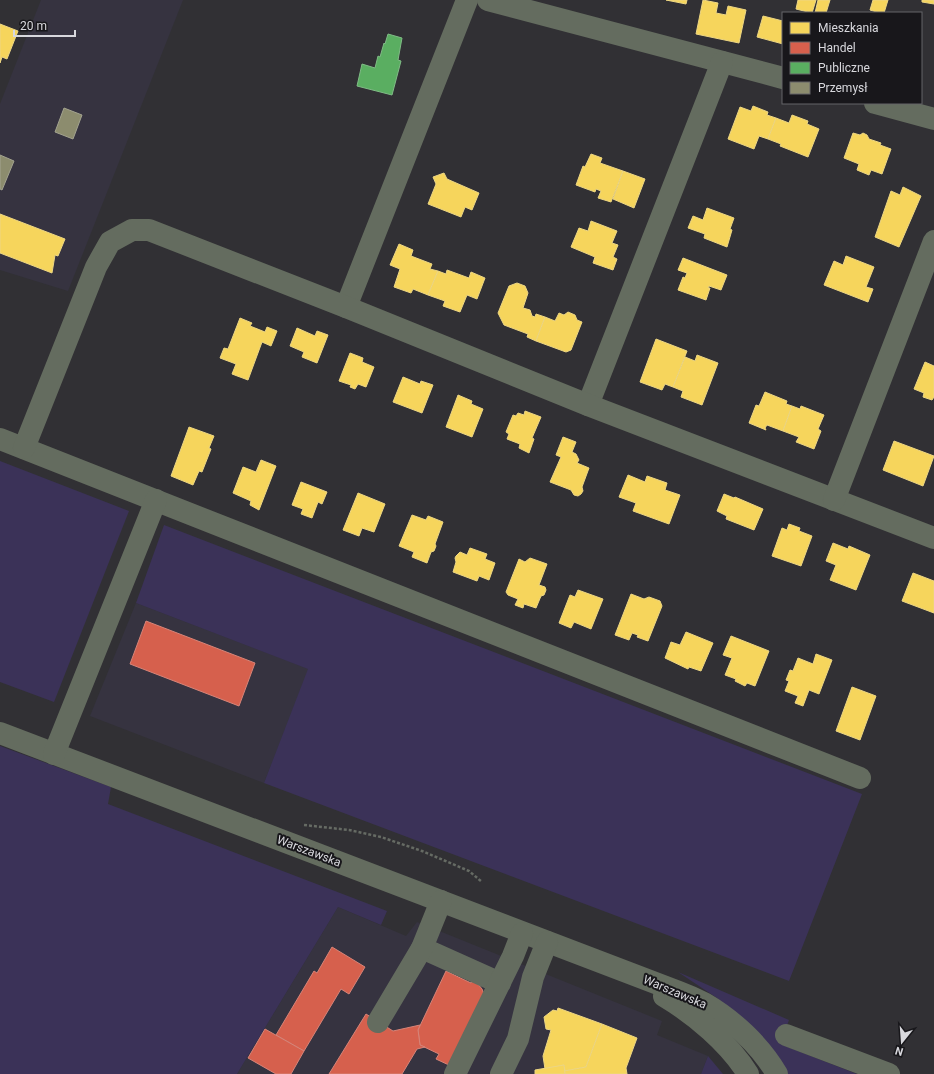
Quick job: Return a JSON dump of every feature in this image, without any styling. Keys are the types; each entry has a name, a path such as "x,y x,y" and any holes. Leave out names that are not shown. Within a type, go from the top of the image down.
{"street":[{"path":"346,307 467,0"},
{"path":"488,0 782,78"},
{"path":"588,406 722,62"},
{"path":"879,104 934,119"},
{"path":"24,448 96,267 110,242 132,230 149,230 346,307 588,406 934,538"},
{"path":"834,500 934,241"},
{"path":"0,439 860,778"},
{"path":"54,754 156,500"},
{"name":"Warszawska","path":"0,733 703,1002 723,1015 743,1032 759,1049 777,1074"},
{"path":"378,1022 422,948 441,901"},
{"path":"455,1074 513,956 522,933"},
{"path":"501,1074 518,1039 532,977 547,942"},
{"path":"422,948 500,983"},
{"name":"Warszawska","path":"618,969 674,1002 697,1019 721,1042 748,1074"},
{"path":"786,1035 889,1074"}],"path":[{"path":"314,827 349,830 381,837 422,851 469,871 482,882"}],"shaded area":[{"path":"41,0 183,0 68,291 0,270 0,104"},
{"path":"0,461 129,511 54,702 0,682"},
{"path":"164,525 862,794 789,981 264,783 308,669 136,603"},
{"path":"136,603 309,669 264,783 90,716"},
{"path":"0,746 111,787 108,804 387,911 381,925 338,907 237,1074 0,1074"},
{"path":"338,907 406,936 417,922 662,1021 657,1035 708,1056 701,1074 237,1074"},
{"path":"678,972 789,1020 780,1044 857,1074 787,1074 717,998"},
{"path":"708,1056 723,1074 701,1074"}],"building: Mieszkania":[{"path":"666,0 687,0 686,4"},
{"path":"703,0 718,3 716,13 726,15 728,6 746,10 739,43 696,34"},
{"path":"798,0 816,0 812,12 796,9"},
{"path":"818,0 830,0 826,12 815,12"},
{"path":"873,0 888,0 884,12 870,10"},
{"path":"922,0 934,0 934,4 922,2"},
{"path":"763,16 782,21 782,44 757,37"},
{"path":"0,24 18,31 7,59 2,57 0,63"},
{"path":"753,106 768,112 767,115 776,118 768,139 759,136 754,149 728,139 740,107 751,111"},
{"path":"792,115 808,121 807,124 819,129 808,157 780,146 781,144 768,139 776,118 789,123"},
{"path":"853,133 860,135 863,133 867,135 869,139 881,143 880,145 891,149 882,174 871,170 869,175 857,170 859,164 844,158"},
{"path":"591,154 602,158 600,163 623,171 611,202 598,198 601,191 596,189 595,192 576,185 583,166 585,167"},
{"path":"623,171 645,179 634,208 613,199"},
{"path":"444,173 447,179 479,193 472,210 465,207 461,217 428,204 436,184 433,177"},
{"path":"903,187 921,196 899,247 875,237 891,191 900,195"},
{"path":"707,208 734,218 730,229 732,230 727,247 704,238 705,234 688,228 693,216 703,220"},
{"path":"0,214 65,239 58,256 55,255 52,273 0,253"},
{"path":"591,221 617,231 612,243 618,245 613,257 617,259 613,270 593,263 595,257 571,247 579,228 588,231"},
{"path":"399,244 413,250 411,256 432,264 430,269 438,271 428,295 413,289 411,293 394,287 400,269 390,265"},
{"path":"846,256 874,267 866,287 873,289 868,302 824,285 834,261 843,265"},
{"path":"683,258 727,275 721,290 709,286 708,288 710,288 706,300 678,290 683,277 685,278 687,273 678,270"},
{"path":"447,270 469,278 471,272 485,278 477,299 467,295 460,312 443,306 445,301 428,295 438,271 446,274"},
{"path":"517,283 525,286 528,293 523,308 530,310 532,316 535,317 536,314 545,317 536,341 527,337 528,334 504,325 498,313 509,286"},
{"path":"568,312 575,315 577,320 582,322 571,350 566,352 536,341 545,317 555,321 559,313 564,315"},
{"path":"240,318 252,323 250,326 265,332 267,327 277,331 271,346 262,342 248,380 232,374 236,364 220,358 224,348 228,349"},
{"path":"297,328 315,336 317,331 328,335 317,363 302,357 304,352 290,346"},
{"path":"656,339 687,351 673,387 665,384 662,390 640,382"},
{"path":"350,353 363,358 362,362 374,367 366,387 358,384 355,389 350,387 351,385 339,381"},
{"path":"697,355 718,363 702,405 681,397 683,391 673,387 685,357 695,361"},
{"path":"925,362 934,366 934,397 932,400 923,397 924,393 914,389"},
{"path":"403,377 420,384 421,381 433,385 422,413 393,402"},
{"path":"765,392 787,401 786,404 792,406 783,431 767,425 765,428 766,430 749,423 756,405 759,406"},
{"path":"458,395 472,401 471,404 483,409 472,437 446,427"},
{"path":"792,406 800,409 801,406 824,415 818,429 821,431 814,449 796,442 799,437 783,431"},
{"path":"525,411 541,417 532,438 534,439 529,453 519,448 520,444 507,439 509,434 506,432 513,415 516,416 518,413 524,415"},
{"path":"189,427 214,436 209,448 211,449 202,472 199,471 193,485 171,476"},
{"path":"563,437 576,442 572,452 576,454 579,460 577,463 589,468 582,487 583,491 578,496 574,495 571,490 550,482 561,457 556,455"},
{"path":"894,441 934,456 923,486 883,470"},
{"path":"261,460 276,466 259,510 250,505 251,501 233,493 243,467 256,472"},
{"path":"628,475 645,482 647,476 667,483 665,490 680,495 669,524 633,511 636,503 619,497"},
{"path":"301,482 327,492 322,504 318,502 312,518 301,514 303,509 292,505"},
{"path":"358,493 385,504 374,532 362,528 359,536 343,530"},
{"path":"724,494 763,509 754,530 726,519 727,516 717,511"},
{"path":"412,515 426,520 428,516 443,522 435,544 436,546 434,551 431,552 427,563 412,557 414,552 399,546"},
{"path":"789,524 800,528 799,531 812,536 801,566 772,556 782,528 787,530"},
{"path":"833,543 848,549 849,546 870,555 856,590 830,580 836,565 826,561"},
{"path":"470,548 487,554 485,559 495,563 489,580 479,576 477,581 453,572 456,556 460,552 467,555"},
{"path":"530,558 547,564 539,585 545,587 546,590 544,595 541,596 536,608 524,604 523,608 515,605 518,599 508,595 506,592 519,559 525,562"},
{"path":"913,573 934,581 934,613 902,601"},
{"path":"578,590 603,599 591,629 574,622 571,628 559,623 570,595 575,597"},
{"path":"631,594 644,599 649,597 660,601 662,606 648,641 637,637 638,635 632,633 629,640 615,635"},
{"path":"686,632 713,643 701,671 689,667 688,669 665,658 671,642 680,645"},
{"path":"731,636 769,651 755,686 747,683 745,686 735,681 736,679 725,675 732,658 723,655"},
{"path":"816,654 832,660 819,694 809,690 803,706 795,703 798,696 785,691 789,681 786,680 790,670 793,671 798,658 813,664"},
{"path":"852,687 876,696 860,740 836,731"},
{"path":"558,1008 602,1024 586,1067 565,1071 564,1065 545,1069 543,1056 551,1030 546,1029 544,1017 553,1010 557,1011"},
{"path":"602,1024 637,1038 626,1068 627,1074 565,1074 564,1071 586,1067"},
{"path":"564,1065 565,1074 535,1074 535,1070"}],"building: Handel":[{"path":"146,621 255,663 239,706 130,664"},
{"path":"332,947 365,967 349,994 341,989 304,1051 276,1035 314,971 317,973"},
{"path":"446,971 471,983 472,981 478,984 484,994 451,1066 436,1059 439,1054 420,1045 418,1030"},
{"path":"366,1014 393,1031 420,1025 418,1030 420,1045 425,1047 417,1049 402,1074 329,1074"},
{"path":"265,1029 304,1051 291,1074 276,1074 248,1058"}],"building: Publiczne":[{"path":"388,34 402,38 398,60 401,61 392,95 357,86 362,64 375,68 378,56 380,57"}],"building: Przemysł":[{"path":"64,108 82,115 73,139 55,132"},
{"path":"0,155 14,161 2,190 0,189"}]}
